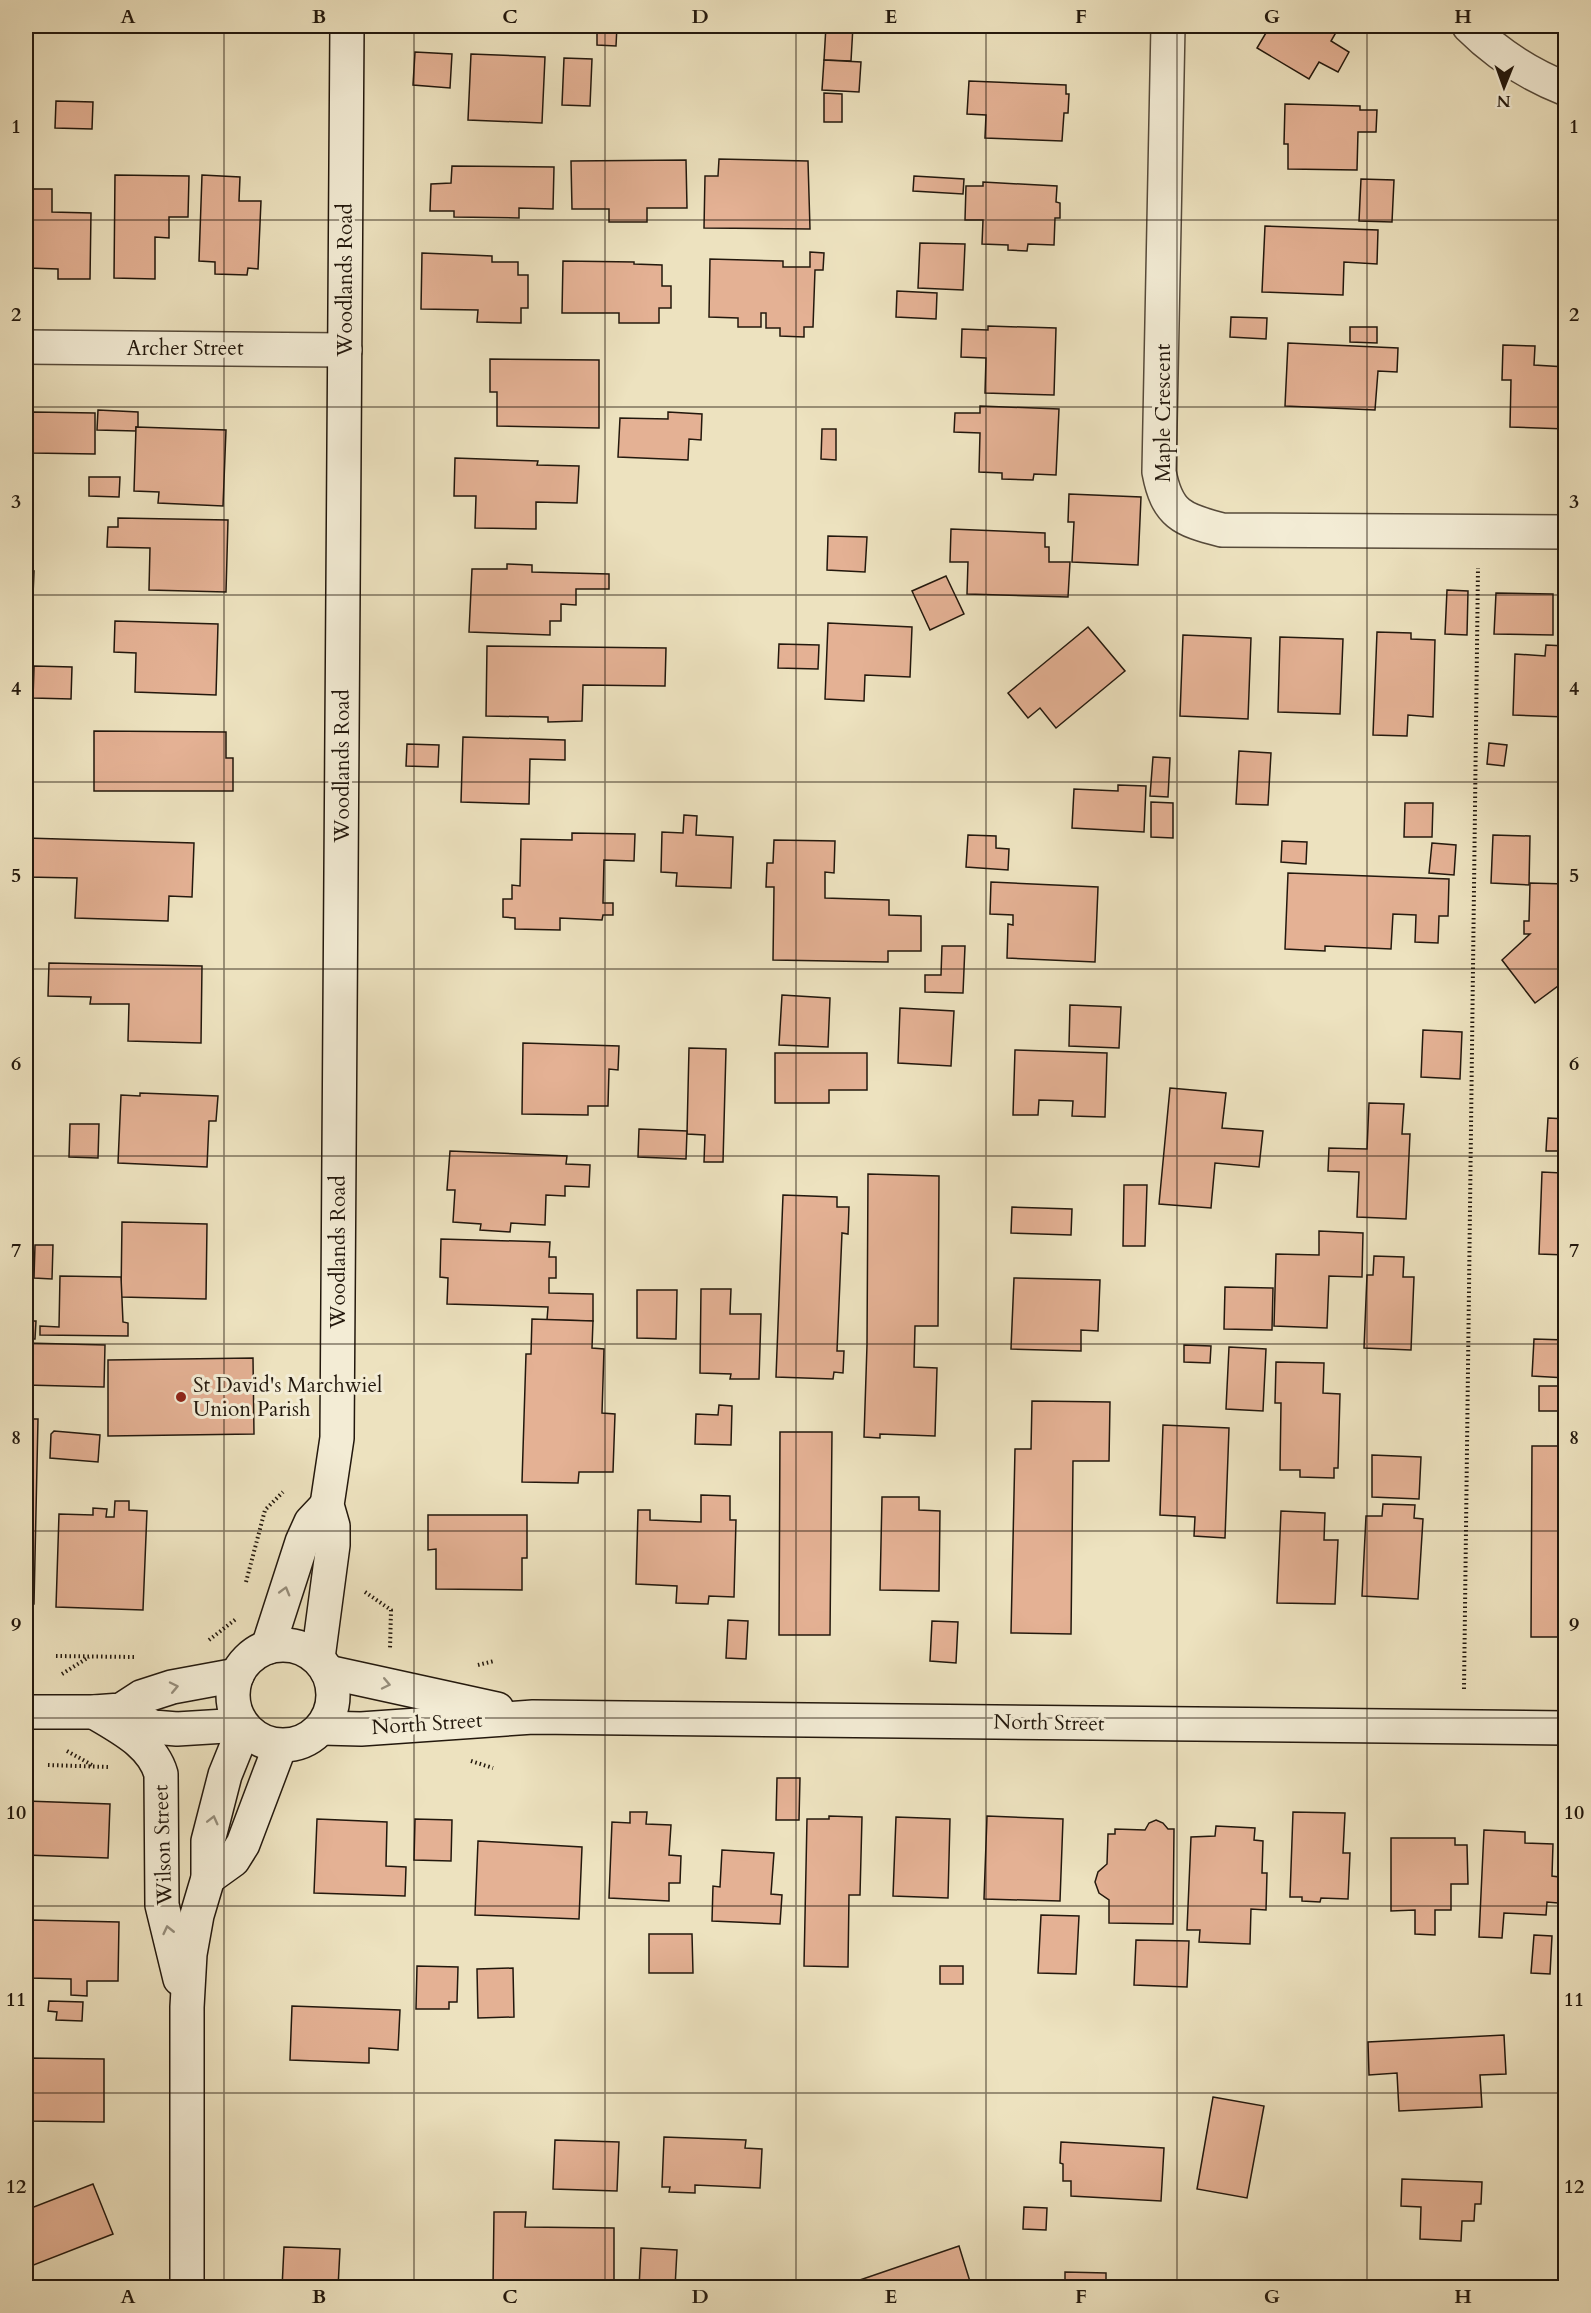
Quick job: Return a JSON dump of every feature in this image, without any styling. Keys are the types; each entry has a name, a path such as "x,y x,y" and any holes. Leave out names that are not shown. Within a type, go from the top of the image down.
{"street":[{"name":"Woodlands Road","path":"323,1665 333,1545 333,1526 327,1505 337,1438 347,26"},
{"name":"Maple Crescent","path":"1168,26 1160,472 1163,495 1175,511 1195,523 1222,530 1566,532"},
{"path":"1469,26 1507,60 1566,89"},
{"name":"Archer Street","path":"26,347 345,350"},
{"name":"Woodlands Road","path":"268,1647 302,1542 312,1522 327,1505"},
{"path":"286,1645 303,1648 323,1665 333,1687 334,1702 330,1716 322,1728 310,1738 295,1745 280,1746 254,1737 243,1727 236,1714 233,1688 237,1675 244,1662 255,1653 268,1647 286,1645"},
{"name":"North Street","path":"323,1665 533,1717"},
{"path":"107,1711 172,1687 237,1675"},
{"path":"26,1712 107,1711 153,1727 177,1729 243,1727"},
{"name":"Wilson Street","path":"107,1711 151,1752 158,1763 161,1774 162,1905 186,2007"},
{"name":"North Street","path":"322,1728 361,1729 533,1717 1566,1728"},
{"name":"Wilson Street","path":"187,2288 186,2007 190,1954 197,1915 208,1878 208,1841 225,1776 243,1727"},
{"path":"208,1878 233,1860 243,1844 280,1746"}],"path":[{"path":"1464,1727 1479,532"},
{"path":"245,1584 265,1510 291,1484"},
{"path":"356,1591 368,1593 391,1610 389,1660"},
{"path":"204,1644 236,1619"},
{"path":"56,1656 145,1657"},
{"path":"61,1674 90,1656"},
{"path":"58,1746 94,1766"},
{"path":"466,1760 493,1768"},
{"path":"48,1765 114,1767"}],"building":[{"path":"597,26 617,26 616,46 597,45"},
{"path":"826,26 853,26 851,61 824,60"},
{"path":"1270,26 1333,26 1338,29 1331,41 1349,52 1338,72 1319,62 1309,79 1257,48"},
{"path":"415,52 452,54 450,88 413,85"},
{"path":"471,54 545,57 542,123 468,120"},
{"path":"564,58 592,59 590,106 562,105"},
{"path":"824,60 861,62 859,92 822,90"},
{"path":"969,81 1066,85 1066,94 1069,94 1068,113 1064,113 1062,141 985,138 986,115 967,114"},
{"path":"824,93 842,94 842,122 824,122"},
{"path":"56,101 93,102 92,129 55,128"},
{"path":"1285,104 1360,106 1360,110 1377,110 1376,132 1358,132 1357,170 1288,169 1288,144 1284,144"},
{"path":"719,159 808,161 810,229 704,228 705,176 718,176"},
{"path":"686,160 687,208 647,208 647,222 609,222 609,209 572,209 571,161"},
{"path":"452,166 554,167 553,209 519,208 519,218 454,217 454,211 430,211 431,184 451,183"},
{"path":"115,175 189,176 188,217 169,217 169,238 155,237 155,279 114,278"},
{"path":"202,175 240,177 239,201 261,201 258,269 248,268 247,275 215,274 215,262 199,261"},
{"path":"914,176 964,179 963,194 913,191"},
{"path":"1361,179 1394,180 1392,222 1359,221"},
{"path":"983,182 1057,186 1056,202 1060,203 1060,218 1055,218 1054,245 1028,244 1027,251 1008,250 1008,245 982,244 983,220 965,220 966,186 983,186"},
{"path":"26,189 52,189 52,212 91,213 90,279 58,279 58,269 28,268 29,218 26,218"},
{"path":"1265,226 1378,230 1377,264 1344,262 1343,295 1262,292"},
{"path":"920,243 965,244 963,290 918,288"},
{"path":"810,252 824,253 823,270 815,270 813,327 804,327 804,337 780,336 780,328 766,328 766,313 761,313 761,327 738,327 738,318 709,317 710,259 783,261 783,267 810,267"},
{"path":"422,253 492,256 492,262 518,262 518,275 528,275 528,308 521,308 521,323 477,322 478,310 421,309"},
{"path":"563,261 634,262 634,264 662,265 662,286 671,286 671,308 659,308 659,323 619,323 619,313 562,313"},
{"path":"897,291 937,293 936,319 896,317"},
{"path":"1231,317 1267,318 1266,339 1230,337"},
{"path":"988,326 1056,328 1054,395 985,393 986,358 961,357 962,329 988,330"},
{"path":"1350,327 1377,327 1377,343 1350,342"},
{"path":"1288,343 1398,348 1397,372 1378,371 1375,410 1285,406"},
{"path":"1503,345 1535,346 1534,365 1566,367 1566,429 1510,427 1511,380 1502,380"},
{"path":"490,359 599,360 599,428 497,426 497,392 490,392"},
{"path":"980,406 1059,409 1056,475 1034,474 1033,480 1002,479 1002,473 979,472 980,433 954,432 955,413 980,413"},
{"path":"98,410 138,412 138,427 136,431 97,430"},
{"path":"33,412 95,413 95,454 32,453"},
{"path":"668,412 702,414 701,440 689,439 688,460 618,457 620,418 668,419"},
{"path":"136,427 226,430 223,506 158,503 159,492 134,491"},
{"path":"822,429 836,429 836,460 821,459"},
{"path":"455,458 538,461 537,465 579,466 577,503 536,502 536,529 475,528 476,496 454,496"},
{"path":"89,477 120,477 119,497 89,496"},
{"path":"1069,494 1141,497 1138,565 1072,562 1074,522 1068,522"},
{"path":"118,518 228,520 226,592 149,590 150,548 107,547 108,527 118,527"},
{"path":"951,529 1045,533 1045,547 1049,547 1049,562 1070,562 1068,597 967,594 968,562 950,562"},
{"path":"828,536 867,537 865,572 827,570"},
{"path":"507,564 532,565 532,572 609,574 609,589 576,589 576,605 561,604 561,621 550,621 550,635 469,632 472,569 507,569"},
{"path":"26,570 34,571 32,619 26,619"},
{"path":"946,576 964,614 930,630 912,591"},
{"path":"1447,590 1468,591 1467,635 1445,634"},
{"path":"1496,593 1553,594 1553,635 1494,634"},
{"path":"115,621 218,624 216,695 135,692 136,653 114,652"},
{"path":"828,623 912,627 910,677 865,675 864,701 825,699"},
{"path":"1088,627 1125,671 1056,728 1040,708 1028,718 1008,693"},
{"path":"1377,632 1411,633 1411,639 1435,640 1433,717 1408,715 1407,736 1373,735"},
{"path":"1183,635 1251,638 1248,719 1180,716"},
{"path":"1280,637 1343,639 1340,714 1278,712"},
{"path":"779,644 819,645 818,669 778,668"},
{"path":"1546,645 1566,646 1566,717 1513,715 1515,654 1545,656"},
{"path":"487,646 666,648 665,686 583,685 582,721 548,722 548,717 486,716"},
{"path":"34,666 72,667 71,699 33,698"},
{"path":"94,731 226,732 226,758 233,758 233,791 94,791"},
{"path":"463,737 565,740 565,760 530,759 529,804 461,802"},
{"path":"1489,743 1507,745 1504,766 1487,764"},
{"path":"407,744 439,745 438,767 406,766"},
{"path":"1239,751 1271,753 1268,805 1236,804"},
{"path":"1153,757 1170,758 1168,797 1150,796"},
{"path":"1118,785 1146,786 1144,832 1072,828 1074,789 1118,791"},
{"path":"1151,802 1173,803 1173,838 1151,837"},
{"path":"1405,803 1433,803 1432,837 1404,837"},
{"path":"684,815 697,816 696,835 733,837 731,888 676,886 677,873 661,872 662,832 683,833"},
{"path":"572,833 635,834 634,861 604,860 603,903 613,903 613,915 603,915 602,920 560,918 560,930 515,929 515,918 503,917 503,899 512,899 512,885 520,886 521,839 572,840"},
{"path":"968,835 996,836 996,848 1009,849 1008,870 966,867"},
{"path":"1493,835 1530,836 1529,885 1491,883"},
{"path":"26,838 194,843 192,897 169,896 168,921 75,918 77,878 26,877"},
{"path":"774,840 835,841 834,873 825,872 825,898 889,900 889,915 921,916 921,951 888,951 888,962 773,960 774,887 766,887 767,863 773,863"},
{"path":"1282,841 1307,842 1306,864 1281,862"},
{"path":"1432,843 1456,845 1454,875 1429,873"},
{"path":"1288,873 1449,879 1448,916 1439,916 1438,943 1415,942 1416,915 1393,914 1391,949 1325,946 1325,951 1285,949"},
{"path":"991,882 1098,887 1095,962 1007,958 1008,924 1013,925 1013,915 990,914"},
{"path":"1530,883 1566,884 1566,980 1535,1003 1502,960 1530,934 1524,934 1524,921 1529,921"},
{"path":"942,946 965,946 963,993 925,992 925,975 941,975"},
{"path":"49,963 202,966 201,1043 128,1041 129,1004 90,1004 91,997 48,996"},
{"path":"782,995 830,998 828,1047 779,1045"},
{"path":"1070,1005 1121,1007 1119,1048 1069,1046"},
{"path":"900,1008 954,1011 951,1066 898,1063"},
{"path":"1423,1030 1462,1032 1460,1079 1421,1077"},
{"path":"523,1043 619,1046 618,1070 609,1069 608,1106 588,1106 588,1115 522,1114"},
{"path":"689,1048 726,1049 723,1162 704,1162 705,1135 687,1134"},
{"path":"1015,1050 1107,1053 1105,1117 1072,1116 1073,1101 1039,1100 1038,1115 1013,1115"},
{"path":"775,1053 867,1053 867,1090 829,1090 829,1103 775,1103"},
{"path":"1170,1088 1226,1093 1222,1128 1263,1131 1259,1167 1215,1163 1211,1208 1159,1204"},
{"path":"140,1093 218,1096 216,1121 209,1121 207,1167 118,1163 121,1095 140,1096"},
{"path":"1369,1103 1404,1104 1402,1134 1410,1134 1406,1219 1357,1217 1359,1172 1328,1171 1329,1148 1367,1149"},
{"path":"1548,1118 1566,1119 1566,1151 1546,1151"},
{"path":"70,1124 99,1124 98,1158 69,1157"},
{"path":"639,1129 687,1131 686,1159 638,1157"},
{"path":"450,1151 567,1156 566,1164 590,1165 589,1187 565,1186 565,1196 546,1195 545,1225 511,1223 510,1232 480,1230 481,1224 453,1222 455,1190 447,1190"},
{"path":"1562,1166 1566,1166 1566,1255 1539,1254 1542,1172 1562,1173"},
{"path":"868,1174 939,1176 938,1326 915,1326 914,1367 937,1368 935,1436 880,1434 880,1438 864,1437"},
{"path":"1124,1185 1147,1185 1145,1246 1123,1246"},
{"path":"783,1195 837,1197 837,1207 849,1207 848,1234 842,1233 837,1351 844,1351 843,1373 834,1372 833,1379 776,1377"},
{"path":"1012,1207 1072,1209 1071,1235 1011,1233"},
{"path":"122,1222 207,1224 206,1299 121,1297"},
{"path":"1319,1231 1363,1233 1362,1277 1329,1276 1327,1328 1274,1326 1276,1254 1319,1255"},
{"path":"441,1239 550,1242 549,1257 556,1257 556,1278 549,1278 549,1293 593,1294 593,1321 547,1320 548,1307 447,1304 448,1278 440,1277"},
{"path":"35,1245 53,1245 52,1279 34,1278"},
{"path":"1374,1256 1404,1257 1403,1277 1414,1277 1411,1350 1364,1348 1367,1275 1373,1275"},
{"path":"60,1276 121,1277 123,1322 128,1323 128,1336 40,1335 40,1326 59,1327"},
{"path":"1014,1278 1100,1280 1098,1331 1081,1330 1081,1351 1011,1349"},
{"path":"1225,1287 1273,1288 1272,1330 1224,1329"},
{"path":"701,1289 731,1289 730,1314 761,1314 759,1379 730,1379 731,1374 700,1373"},
{"path":"637,1290 677,1290 676,1339 637,1338"},
{"path":"532,1319 593,1321 592,1348 604,1349 602,1413 615,1414 613,1472 579,1472 578,1483 522,1482 526,1354 531,1354"},
{"path":"26,1321 36,1321 35,1339 26,1339"},
{"path":"1534,1339 1566,1340 1566,1378 1532,1376"},
{"path":"26,1343 105,1345 104,1387 26,1385"},
{"path":"1184,1345 1211,1346 1210,1363 1184,1362"},
{"path":"1229,1347 1266,1349 1263,1411 1226,1409"},
{"name":"St David's Marchwiel Union Parish","path":"253,1358 254,1434 108,1436 108,1360"},
{"path":"1276,1362 1324,1363 1323,1393 1340,1394 1338,1468 1334,1468 1334,1478 1300,1477 1300,1470 1280,1470 1281,1403 1275,1403"},
{"path":"1539,1386 1558,1386 1558,1411 1539,1411"},
{"path":"1032,1401 1110,1402 1109,1461 1073,1461 1071,1634 1011,1633 1015,1449 1031,1449"},
{"path":"719,1405 732,1406 731,1445 695,1444 696,1414 718,1415"},
{"path":"26,1419 38,1419 34,1604 26,1603"},
{"path":"1163,1425 1229,1428 1225,1538 1194,1536 1195,1517 1160,1515"},
{"path":"54,1431 100,1435 98,1462 50,1458 51,1434"},
{"path":"780,1432 832,1432 830,1635 779,1635"},
{"path":"1532,1446 1566,1446 1566,1637 1531,1637"},
{"path":"1372,1455 1421,1457 1419,1499 1372,1497"},
{"path":"701,1495 730,1496 730,1520 736,1520 734,1597 709,1596 708,1604 676,1603 677,1586 636,1584 638,1510 650,1510 650,1520 701,1522"},
{"path":"882,1497 919,1497 919,1510 940,1511 939,1591 880,1590"},
{"path":"115,1501 129,1501 129,1510 147,1511 143,1610 56,1607 59,1514 93,1515 93,1508 107,1509 106,1517 114,1517"},
{"path":"1383,1504 1415,1505 1414,1518 1423,1519 1418,1599 1362,1596 1366,1516 1382,1516"},
{"path":"1281,1511 1325,1513 1324,1540 1338,1540 1335,1604 1277,1603"},
{"path":"428,1515 527,1515 527,1558 522,1558 522,1590 436,1589 436,1549 428,1550"},
{"path":"728,1620 748,1621 746,1659 726,1658"},
{"path":"932,1621 958,1622 956,1663 930,1661"},
{"path":"777,1778 800,1778 799,1820 776,1820"},
{"path":"26,1801 110,1804 108,1858 26,1855"},
{"path":"630,1812 647,1812 646,1824 671,1825 669,1855 681,1856 680,1883 669,1883 669,1901 609,1898 612,1822 630,1823"},
{"path":"1293,1812 1345,1813 1343,1853 1350,1853 1348,1899 1321,1898 1320,1902 1302,1901 1302,1897 1290,1897"},
{"path":"829,1816 862,1817 860,1895 849,1895 848,1967 804,1966 807,1819 829,1819"},
{"path":"987,1816 1063,1819 1060,1901 984,1899"},
{"path":"896,1817 950,1819 948,1898 893,1896"},
{"path":"317,1819 387,1822 386,1866 406,1867 405,1896 314,1893"},
{"path":"415,1819 452,1820 451,1861 414,1860"},
{"path":"1156,1820 1168,1829 1174,1829 1173,1924 1109,1923 1109,1900 1099,1893 1095,1882 1098,1872 1107,1864 1108,1834 1115,1834 1115,1829 1145,1830 1149,1823"},
{"path":"1216,1826 1255,1828 1254,1840 1263,1841 1262,1873 1267,1873 1266,1910 1251,1909 1250,1944 1199,1942 1200,1930 1187,1930 1191,1837 1215,1836"},
{"path":"1484,1830 1525,1832 1525,1843 1553,1844 1552,1876 1559,1877 1558,1903 1547,1902 1546,1915 1504,1913 1502,1938 1479,1937"},
{"path":"1391,1838 1455,1838 1455,1845 1467,1845 1468,1884 1451,1884 1451,1910 1435,1910 1435,1935 1415,1934 1415,1910 1391,1911"},
{"path":"478,1841 582,1847 579,1919 475,1915"},
{"path":"722,1850 774,1853 771,1894 782,1895 780,1924 712,1921 713,1886 720,1887"},
{"path":"1041,1915 1079,1916 1076,1974 1038,1973"},
{"path":"31,1920 119,1922 118,1981 87,1981 87,1996 71,1995 71,1979 30,1978"},
{"path":"649,1934 692,1934 693,1973 649,1973"},
{"path":"1534,1935 1552,1936 1550,1974 1531,1973"},
{"path":"1136,1940 1189,1941 1187,1987 1134,1985"},
{"path":"417,1966 458,1967 457,2002 449,2002 449,2009 416,2009"},
{"path":"940,1966 963,1966 963,1984 940,1984"},
{"path":"513,1968 514,2017 478,2018 477,1969"},
{"path":"49,2001 83,2002 82,2021 56,2020 57,2012 48,2011"},
{"path":"292,2006 400,2010 398,2050 369,2048 369,2063 290,2060"},
{"path":"1504,2035 1506,2074 1480,2075 1482,2107 1399,2111 1397,2073 1369,2075 1368,2042"},
{"path":"1563,2035 1566,2035 1566,2070 1562,2070"},
{"path":"26,2058 104,2059 104,2122 26,2121"},
{"path":"1213,2097 1264,2106 1247,2198 1197,2189"},
{"path":"664,2137 746,2140 745,2148 762,2149 760,2188 695,2185 695,2193 669,2192 670,2187 662,2187"},
{"path":"555,2140 619,2142 617,2191 553,2189"},
{"path":"1061,2142 1164,2148 1161,2201 1071,2196 1071,2181 1063,2181 1063,2164 1060,2163"},
{"path":"1402,2179 1482,2182 1481,2204 1475,2204 1474,2221 1462,2221 1461,2241 1420,2239 1421,2207 1401,2206"},
{"path":"93,2184 113,2234 26,2268 26,2210"},
{"path":"1024,2207 1047,2208 1046,2230 1023,2229"},
{"path":"494,2212 526,2212 525,2227 614,2228 614,2288 493,2288"},
{"path":"959,2246 972,2288 856,2288 854,2282"},
{"path":"284,2247 340,2249 338,2288 282,2288"},
{"path":"641,2248 677,2250 675,2288 639,2288"},
{"path":"1065,2272 1106,2273 1106,2288 1065,2288"}],"place":[{"name":"St David's Marchwiel Union Parish","path":"181,1397"}]}
